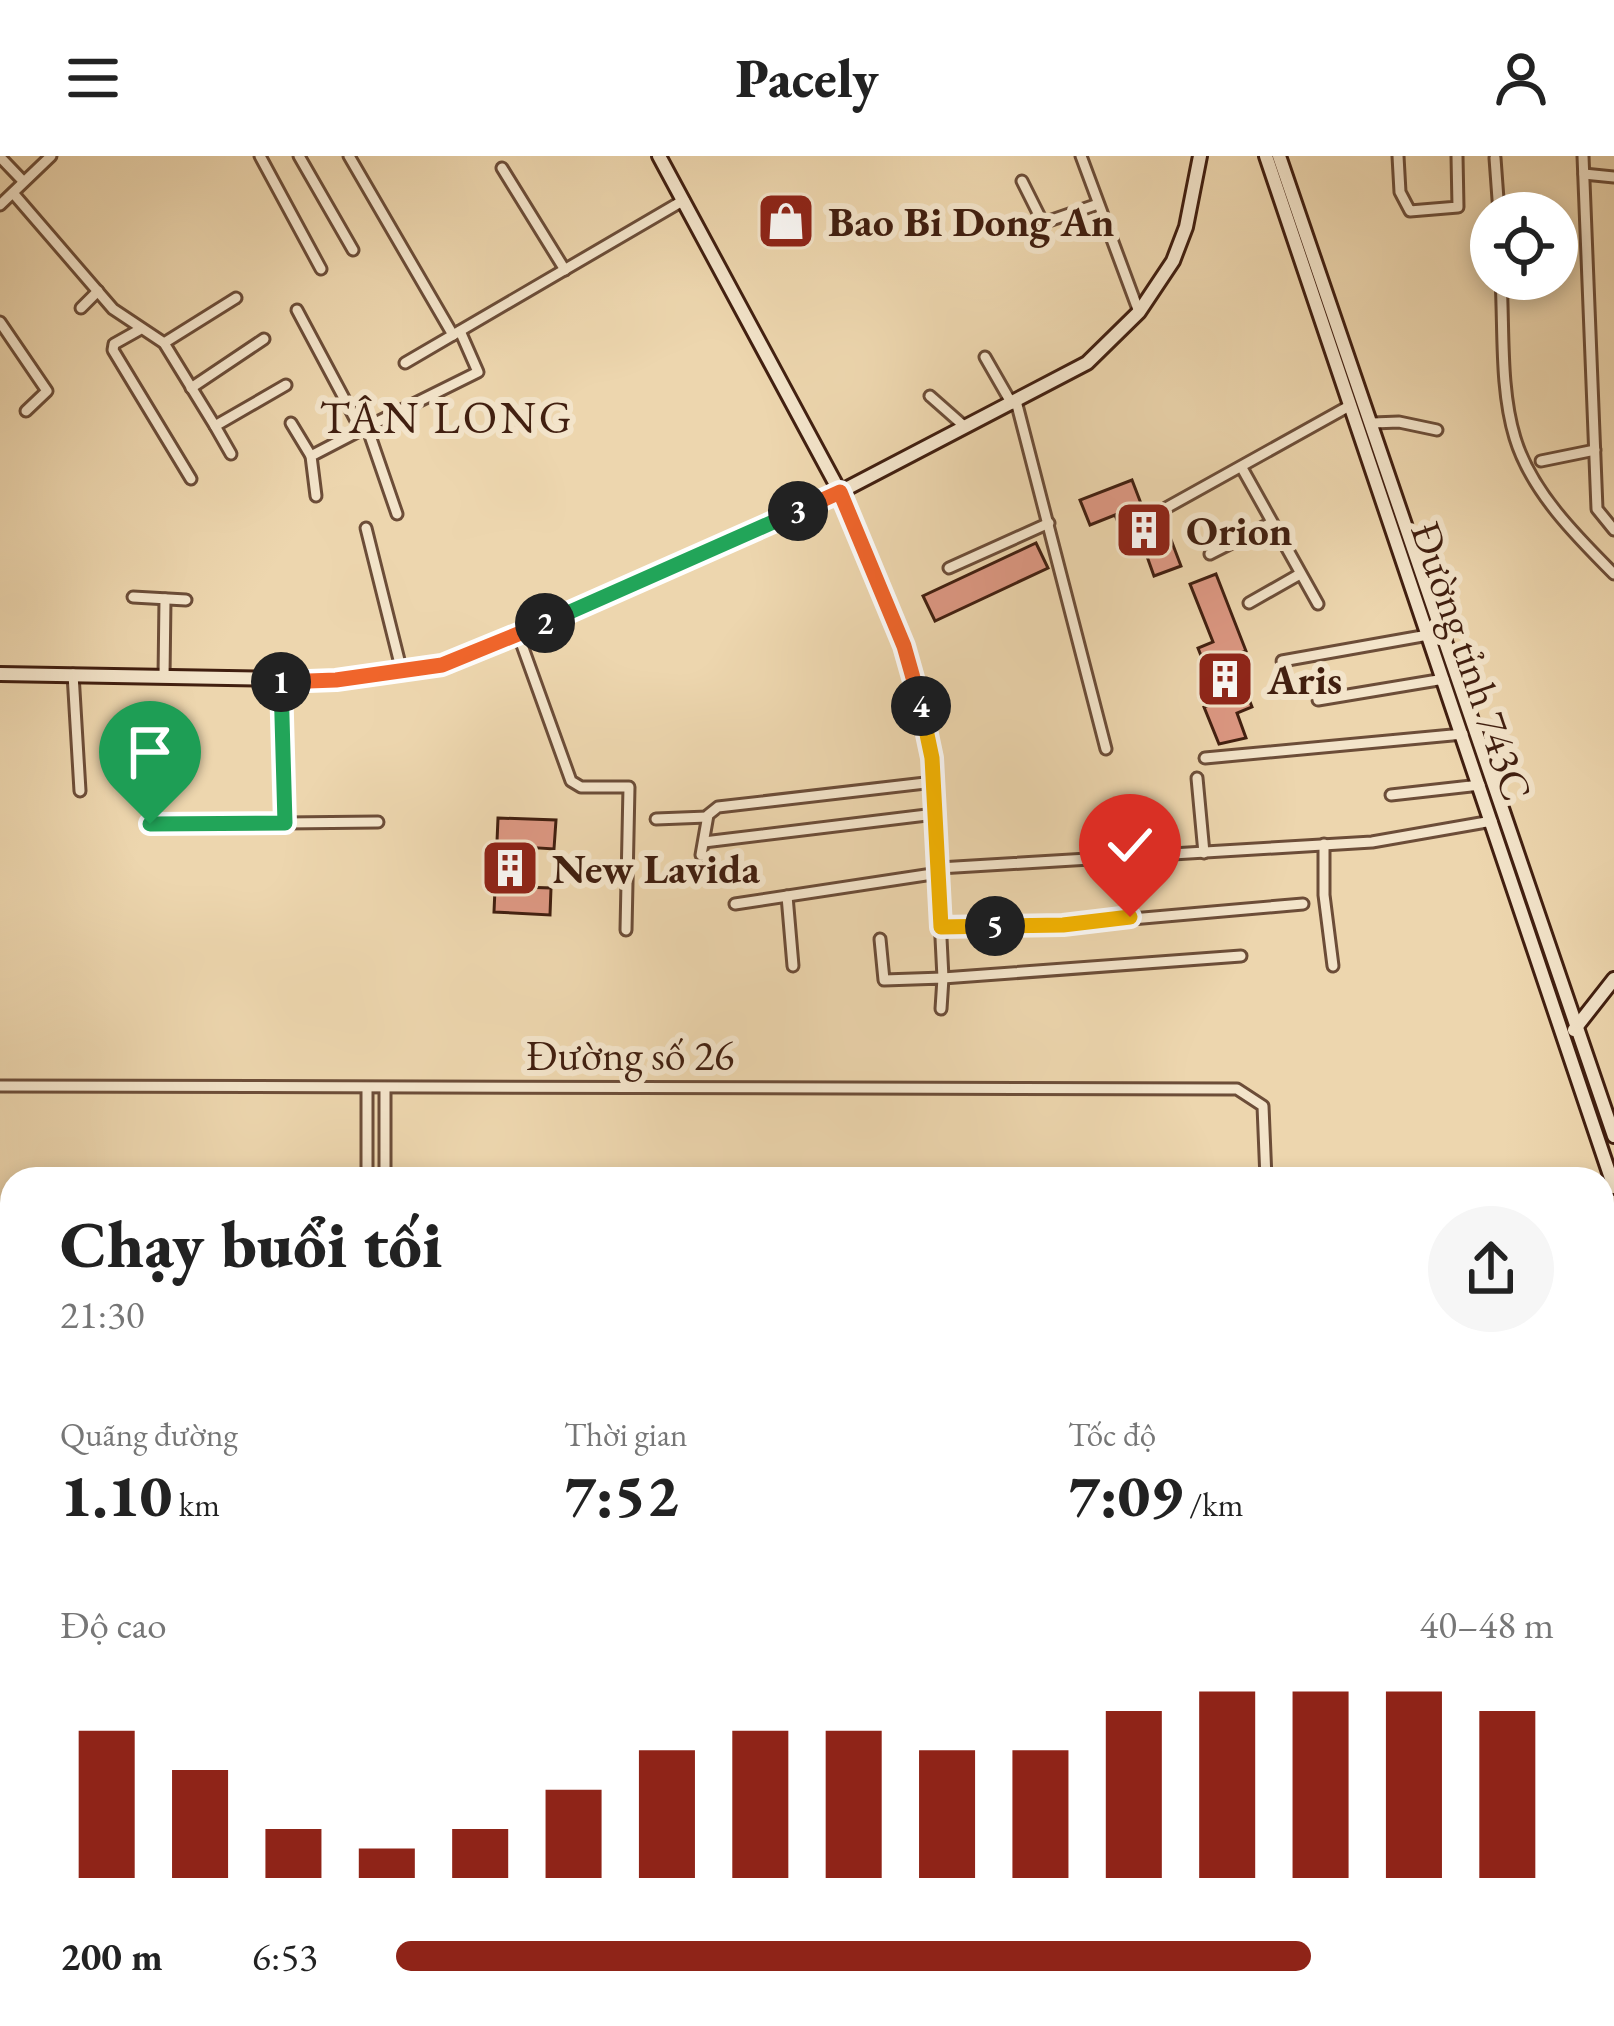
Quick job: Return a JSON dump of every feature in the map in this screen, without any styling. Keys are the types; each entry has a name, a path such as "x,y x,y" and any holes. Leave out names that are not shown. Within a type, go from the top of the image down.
{"main road":[{"path":"659,156 840,492"},
{"path":"0,674 336,680 442,665 518,634 840,492 1087,363 1139,312 1182,242 1199,156"},
{"name":"Đường tỉnh 743C","path":"1266,156 1608,1167"},
{"name":"Đường tỉnh 743C","path":"1279,156 1614,1136"},
{"path":"1568,1039 1614,979"}],"street":[{"path":"0,206 51,156"},
{"path":"260,156 321,269"},
{"path":"299,156 353,250"},
{"path":"311,456 478,372 349,156"},
{"path":"1081,156 1139,312"},
{"path":"1398,156 1400,192 1410,211 1458,207 1457,156"},
{"path":"1583,156 1597,509 1614,530"},
{"path":"0,157 23,181"},
{"path":"1495,158 1497,192"},
{"path":"502,168 565,270"},
{"path":"1584,174 1614,177"},
{"path":"1022,181 1043,223 1098,204"},
{"path":"13,193 98,291 139,330 164,344 231,454"},
{"path":"405,363 684,200"},
{"path":"81,308 98,291"},
{"path":"164,344 236,298"},
{"path":"1503,300 1508,401 1516,444 1567,524 1614,574"},
{"path":"297,310 364,428 397,514"},
{"path":"0,322 48,394 26,411"},
{"path":"139,330 114,344 113,350 191,479"},
{"path":"191,388 263,339"},
{"path":"985,357 1014,402 1106,749"},
{"path":"215,426 286,385"},
{"path":"930,396 964,426"},
{"path":"1166,508 1351,405"},
{"path":"1373,423 1391,421 1437,430"},
{"path":"291,423 311,456 316,496"},
{"path":"1541,461 1595,450"},
{"path":"1242,468 1318,604"},
{"path":"840,492 904,646 932,758 941,1009"},
{"path":"1210,554 1271,523"},
{"path":"949,568 1048,524"},
{"path":"366,528 402,671"},
{"path":"1249,603 1300,574"},
{"path":"133,597 186,600"},
{"path":"164,677 165,599"},
{"path":"518,634 571,781 581,787 629,787 626,930"},
{"path":"1282,662 1428,635"},
{"path":"73,674 80,791"},
{"path":"1318,700 1444,679"},
{"path":"281,680 285,823"},
{"path":"1205,758 1463,734"},
{"path":"1197,778 1204,853"},
{"path":"656,819 707,817 718,807 934,782"},
{"path":"1391,795 1480,784"},
{"path":"704,842 935,814"},
{"path":"701,855 707,817"},
{"path":"735,904 939,870 1372,842 1492,820"},
{"path":"150,824 378,822"},
{"path":"1324,844 1324,895 1333,966"},
{"path":"787,896 793,966"},
{"path":"941,927 1063,925 1304,904"},
{"path":"880,939 884,980 1241,956"},
{"name":"Đường số 26","path":"0,1086 1237,1088 1257,1099 1266,1117 1266,1167"},
{"path":"367,1088 367,1167"},
{"path":"385,1088 385,1167"}],"building":[{"name":"Orion","path":"1132,480 1145,514 1157,509 1162,516 1181,566 1154,576 1139,534 1125,540 1115,515 1090,525 1080,500"},
{"path":"1036,543 1048,568 935,621 923,596"},
{"name":"Aris","path":"1216,574 1246,651 1232,656 1252,707 1237,713 1246,738 1219,744 1204,707 1219,701 1198,648 1213,642 1190,584"},
{"name":"New Lavida","path":"498,818 556,820 554,849 524,847 522,887 551,888 550,915 494,912"}],"place":[{"name":"Bao Bi Dong An","path":"786,221"},
{"name":"Orion","path":"1144,530"},
{"name":"Aris","path":"1225,679"},
{"name":"New Lavida","path":"510,868"}],"district":[{"name":"TÂN LONG","path":"447,417"}],"route":[{"path":"150,824 285,823 281,680 336,680 442,665 840,492 904,646 920,702 932,758 941,927 1063,925 1130,917"}]}
